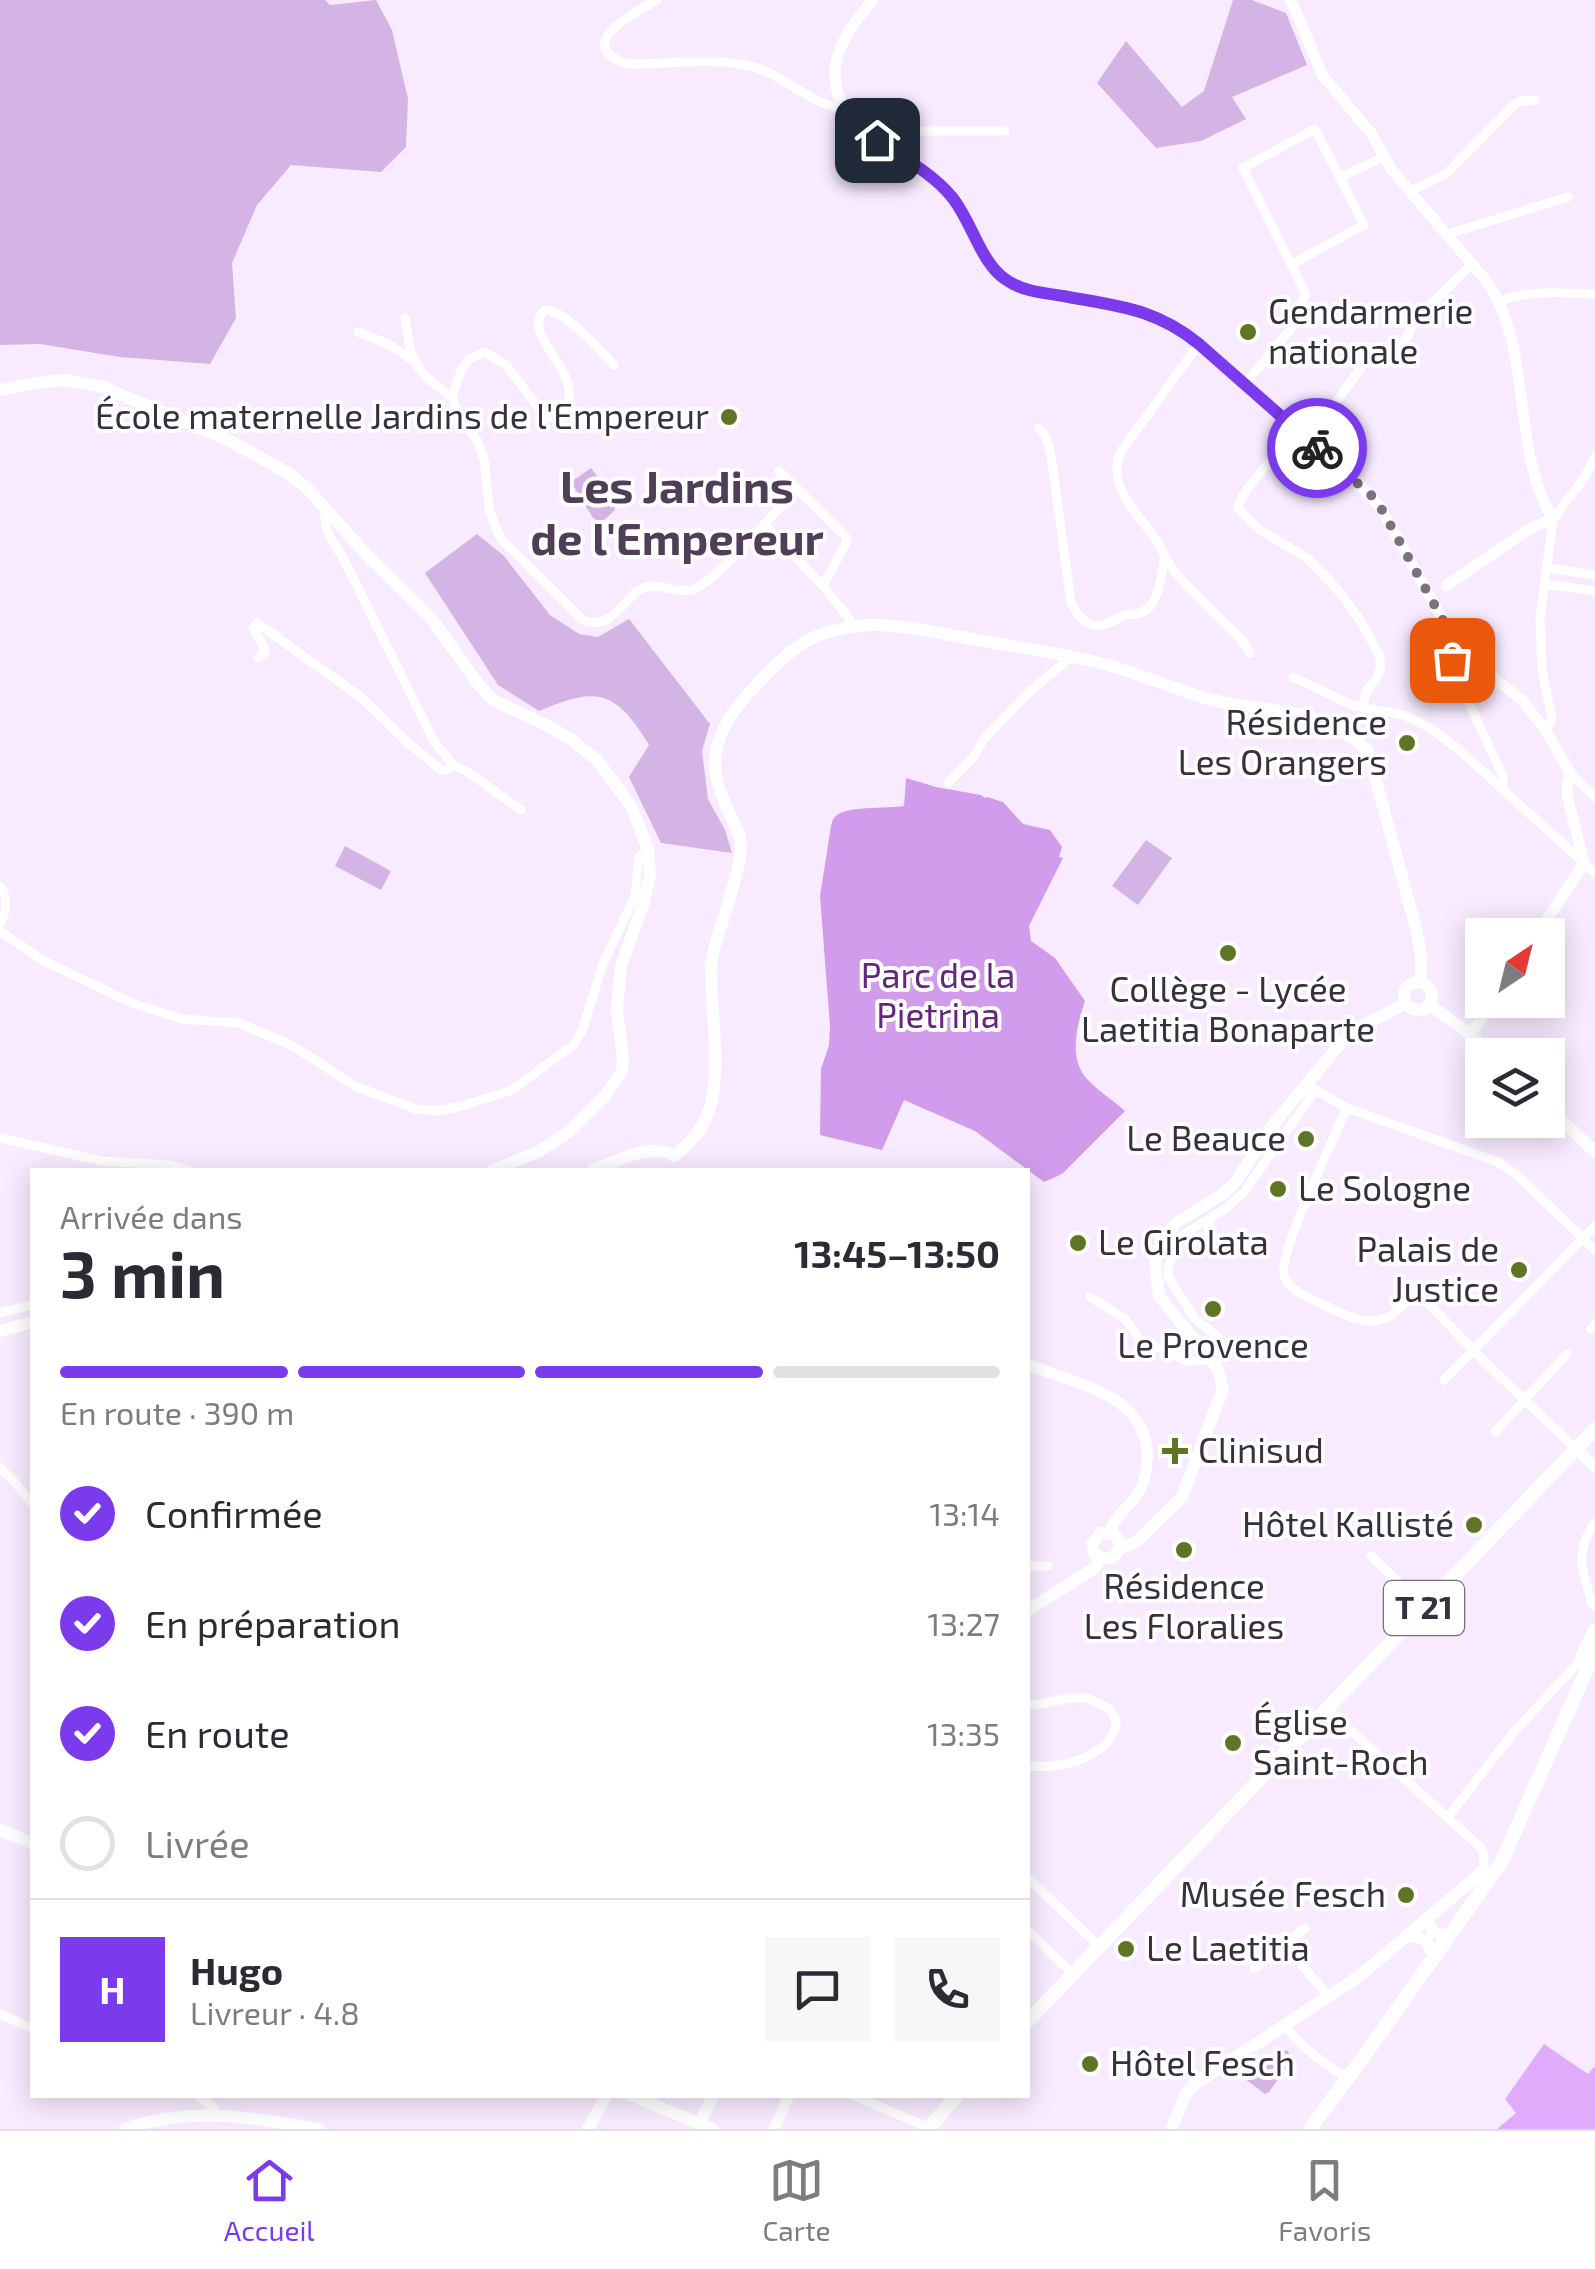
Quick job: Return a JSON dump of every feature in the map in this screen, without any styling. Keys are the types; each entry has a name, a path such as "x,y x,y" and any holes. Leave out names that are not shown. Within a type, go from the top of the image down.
{"main road":[{"path":"0,390 65,380 103,387 266,459 297,480 431,618 493,700 572,740 597,760 632,806 648,848 650,875 622,966 616,1010 624,1058 622,1070 606,1096 568,1132 538,1152 498,1168"},
{"path":"599,1168 654,1149 666,1150 677,1163 703,1125 710,1110 715,1077 711,964 740,855 740,836 716,782 714,754 726,722 740,704 796,649 815,638 855,626 921,630 1072,656 1204,698 1331,724 1368,751 1417,932 1420,982"},
{"path":"1420,982 1432,991 1430,1005 1416,1010 1406,1003 1404,994 1408,986 1420,982"},
{"path":"1101,1558 1113,1558 1120,1548 1136,1542 1174,1507 1188,1485 1223,1389 1217,1368 1159,1296 1155,1262 1162,1241 1176,1223 1235,1183 1272,1126 1307,1091 1346,1038 1406,1003"},
{"path":"1430,1005 1474,1038"},
{"path":"1565,1123 1595,1152"},
{"path":"0,1331 30,1323"},
{"name":"T 21","path":"1030,2019 1595,1429"},
{"path":"1101,1558 1093,1548 1094,1539 1101,1533 1110,1532 1119,1540 1120,1548"},
{"path":"1030,1609 1095,1568 1101,1558"},
{"path":"1171,2129 1192,2086 1361,1975 1484,1870 1502,1841 1595,1631"},
{"path":"1310,2129 1502,1860 1595,1651"},
{"path":"0,1830 30,1842"},
{"path":"1427,1919 1433,1932 1448,1936"},
{"path":"1408,1934 1426,1940 1434,1956"},
{"path":"588,2129 604,2098"},
{"path":"637,2098 707,2126 712,2098"},
{"path":"930,2128 955,2098"},
{"path":"125,2129 143,2122 215,2114 320,2129"}],"street":[{"path":"657,0 611,29 606,43 607,52 614,59 627,64 716,62 755,67 793,84 826,106 845,108"},
{"path":"873,0 851,25 836,62 836,85 845,108 859,125 949,194 1002,278 1036,291 1150,314 1180,329 1372,496 1456,644 1522,700 1571,774 1595,796"},
{"path":"1291,0 1323,76 1371,132 1409,192 1448,234 1500,302 1515,360 1527,446 1543,502 1553,520"},
{"path":"1409,192 1446,174 1514,106 1535,100"},
{"path":"1244,384 1294,324 1306,294 1243,168 1315,129 1364,225 1292,264"},
{"path":"877,140 887,131 1006,131"},
{"path":"1340,177 1384,157"},
{"path":"1448,234 1568,197"},
{"path":"1310,441 1364,363 1385,362 1407,338 1413,322 1472,264"},
{"path":"1500,302 1543,291 1595,294"},
{"path":"452,397 469,359 486,352 506,366 545,416 554,418 563,412 571,393 541,333 538,320 545,310 554,310 566,319 614,365"},
{"path":"405,318 411,359"},
{"path":"358,332 411,359 430,382 452,397 478,442 485,464 489,509 502,540 576,614 591,624 607,620 641,588 658,586 682,591 704,586 797,488"},
{"path":"1199,344 1118,458 1116,468 1121,491 1177,574 1243,641 1250,653"},
{"path":"1040,428 1050,454 1071,603 1077,614 1098,627 1108,627 1126,614 1138,616 1147,612 1155,602 1165,557"},
{"path":"1298,432 1251,484 1238,508 1258,529 1307,558 1360,620 1380,654 1382,667 1367,690 1362,708"},
{"path":"1546,731 1552,719 1542,670 1540,618 1553,520 1595,457"},
{"path":"779,471 847,541 823,586"},
{"path":"1584,478 1595,483"},
{"path":"325,510 327,533 434,741 453,765 521,810"},
{"path":"1429,596 1529,529 1553,520"},
{"path":"764,524 855,626"},
{"path":"1548,568 1595,575"},
{"path":"1544,584 1595,592"},
{"path":"258,658 265,650 253,628 257,624 362,698 441,770 453,765"},
{"path":"1456,644 1452,660 1457,678 1504,776 1503,789"},
{"path":"948,783 1016,706 1072,656"},
{"path":"1293,676 1362,708 1404,715 1428,727 1457,748 1595,872"},
{"path":"1548,918 1584,863 1567,795 1571,774"},
{"path":"0,886 7,902 0,928 44,961 132,1003 182,1019 239,1024 291,1046 358,1088 416,1109 438,1111 512,1090 573,1045 582,1032 611,944 635,896 640,857 648,848"},
{"path":"1470,1034 1482,1018"},
{"path":"1218,1337 1195,1319 1169,1278 1168,1267 1181,1236 1244,1192 1307,1091 1498,1162 1517,1175 1595,1250"},
{"path":"1346,1108 1296,1226 1284,1260 1284,1278 1308,1297 1350,1318 1384,1319 1416,1294 1422,1297 1595,1467"},
{"path":"0,1138 102,1161 181,1168"},
{"path":"1211,1217 1207,1238 1214,1250"},
{"path":"1444,1380 1595,1226"},
{"path":"1090,1297 1125,1319 1139,1339 1189,1362 1209,1359"},
{"path":"0,1313 30,1306"},
{"path":"1495,1432 1567,1354"},
{"path":"1030,1365 1092,1388 1137,1418 1146,1438 1148,1459 1142,1486 1110,1532"},
{"path":"0,1468 30,1501"},
{"path":"1595,1523 1582,1546 1581,1567 1595,1606"},
{"path":"1370,1556 1424,1607"},
{"path":"1030,1566 1048,1566"},
{"path":"1448,1817 1514,1732 1579,1662"},
{"path":"1030,1705 1086,1698 1109,1708 1116,1723 1113,1735 1091,1755 1073,1762 1030,1766"},
{"path":"1326,1708 1480,1846 1484,1870"},
{"path":"1030,1880 1100,1947"},
{"path":"1254,1968 1304,1928"},
{"path":"1030,1933 1074,1975"},
{"path":"1284,1944 1329,1997"},
{"path":"0,2014 30,2027"},
{"path":"1285,2024 1304,2047 1348,2078"},
{"path":"200,2098 213,2107 215,2114"},
{"path":"774,2129 789,2098"},
{"path":"859,2098 930,2128"}],"shaded area":[{"path":"0,0 325,0 330,5 376,0 392,30 408,99 406,147 381,172 291,165 257,205 232,263 236,318 210,364 120,357 40,344 0,345"},
{"path":"1233,0 1252,0 1286,13 1307,65 1232,97 1246,119 1201,141 1156,148 1097,83 1126,41 1182,107 1204,91"},
{"path":"591,468 615,500 615,510 601,523 593,518 571,482"},
{"path":"477,534 504,556 550,615 579,634 598,637 629,619 710,724 702,751 708,799 732,853 661,843 629,777 649,745 615,703 591,696 539,711 498,685 425,573"},
{"path":"1146,840 1172,858 1138,905 1112,886"},
{"path":"345,846 391,871 381,890 335,866"},
{"path":"1544,2044 1588,2074 1595,2066 1595,2129 1497,2129 1516,2113 1505,2099"},
{"path":"1283,2050 1288,2051 1292,2060 1269,2092 1265,2094 1245,2079 1245,2075"}],"green space":[{"name":"Parc de la Pietrina","path":"906,778 981,795 1003,802 1023,824 1050,830 1062,847 1059,857 1063,858 1029,926 1031,941 1055,958 1085,1001 1076,1041 1081,1071 1125,1111 1062,1174 1044,1182 975,1131 904,1100 882,1150 820,1135 821,1069 830,1026 820,896 831,826 834,818 846,811 904,806"}],"way so far":[{"path":"1317,448 1372,496 1382,510 1456,644 1452,660"}],"place":[{"name":"Gendarmerie nationale","path":"1248,332"},
{"name":"École maternelle Jardins de l'Empereur","path":"729,417"},
{"name":"Résidence Les Orangers","path":"1407,743"},
{"name":"Collège - Lycée Laetitia Bonaparte","path":"1228,953"},
{"name":"Le Beauce","path":"1306,1139"},
{"name":"Le Sologne","path":"1278,1189"},
{"name":"Le Girolata","path":"1078,1243"},
{"name":"Palais de Justice","path":"1519,1270"},
{"name":"Le Provence","path":"1213,1309"},
{"name":"Clinisud","path":"1175,1451"},
{"name":"Hôtel Kallisté","path":"1474,1525"},
{"name":"Résidence Les Floralies","path":"1184,1550"},
{"name":"Église Saint-Roch","path":"1233,1743"},
{"name":"Musée Fesch","path":"1406,1895"},
{"name":"Le Laetitia","path":"1126,1949"},
{"name":"Hôtel Fesch","path":"1090,2064"}],"district":[{"name":"Les Jardins de l'Empereur","path":"677,513"}],"route":[{"path":"877,140 949,194 1002,278 1016,286 1127,308 1164,320 1199,344 1317,448"}]}
